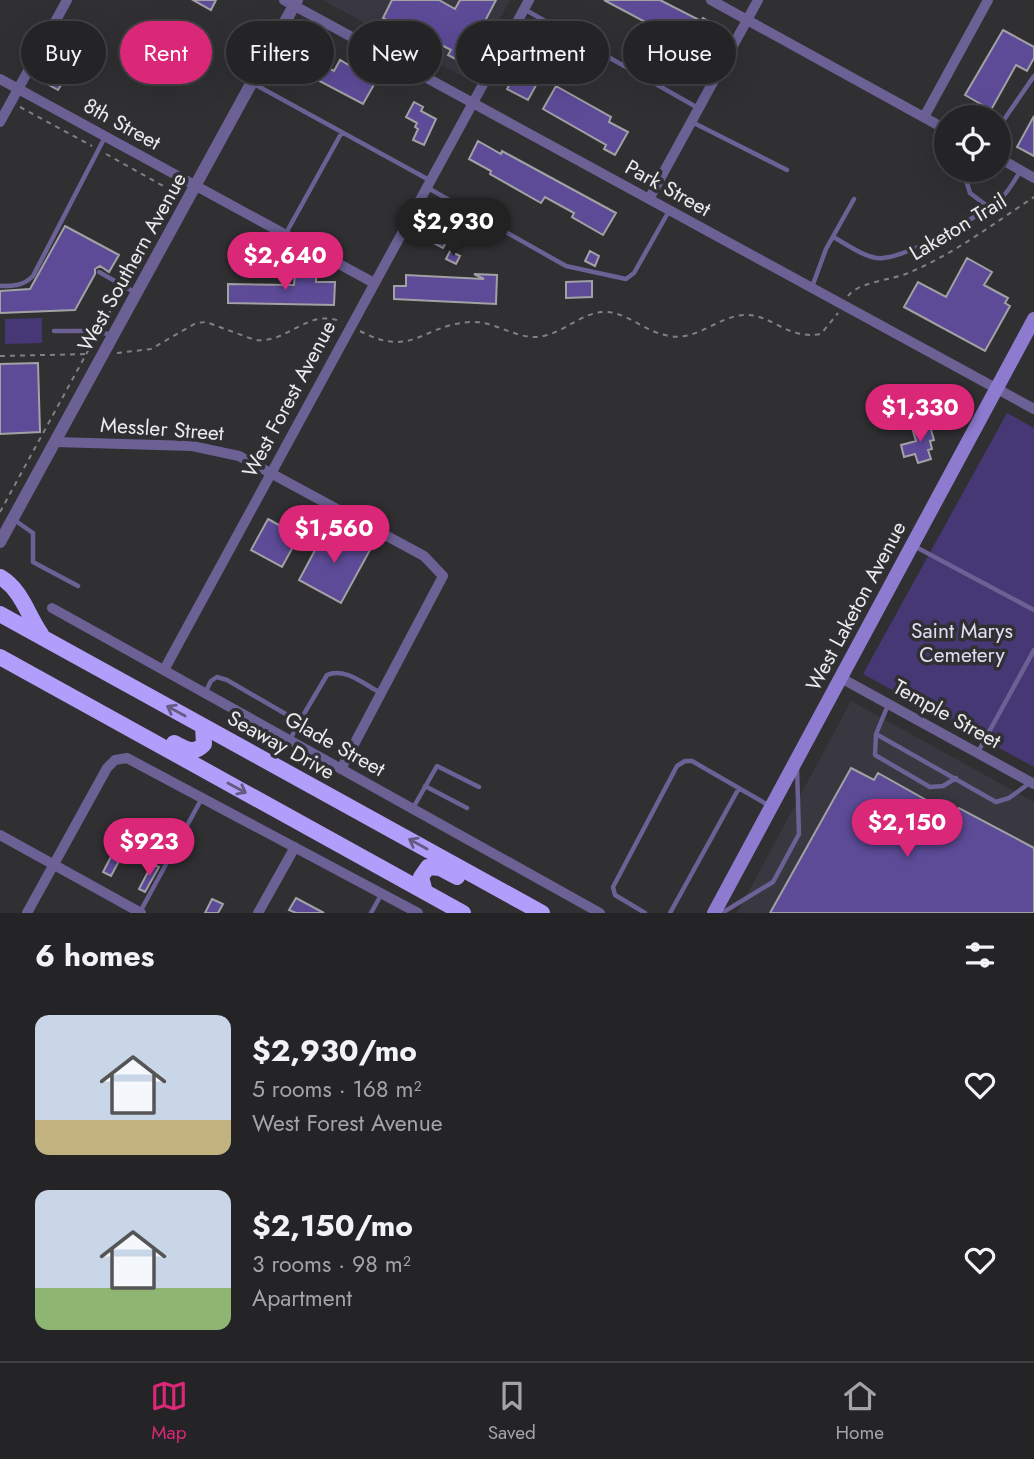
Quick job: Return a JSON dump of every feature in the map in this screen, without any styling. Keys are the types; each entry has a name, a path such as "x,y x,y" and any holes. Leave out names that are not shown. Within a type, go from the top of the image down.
{"highway":[{"path":"0,577 10,583 20,595 42,636"},
{"name":"Seaway Drive","path":"0,614 542,913"},
{"path":"0,648 191,752 199,750 204,744 206,737 203,726"},
{"path":"0,657 463,913"},
{"path":"425,892 421,882 422,874 428,867 436,867 522,913"}],"main road":[{"name":"West Laketon Avenue","path":"714,913 1034,319"}],"street":[{"path":"0,122 67,0"},
{"path":"711,0 934,123"},
{"path":"649,199 758,0"},
{"path":"924,117 988,0"},
{"name":"West Southern Avenue","path":"282,21 292,2"},
{"name":"Park Street","path":"292,2 1034,409"},
{"name":"West Forest Avenue","path":"164,670 526,5"},
{"name":"8th Street","path":"0,79 374,283"},
{"name":"West Southern Avenue","path":"0,542 250,84"},
{"path":"1011,165 1034,177"},
{"name":"Messler Street","path":"55,442 192,446 239,456 424,556 443,576 381,693"},
{"name":"Glade Street","path":"52,608 600,913"},
{"name":"Temple Street","path":"841,678 1032,783"},
{"path":"341,769 381,693"},
{"path":"27,913 107,768 115,760 121,759 132,760 418,913"},
{"path":"0,835 141,913"},
{"path":"258,913 295,847"}],"lane":[{"path":"526,5 699,108"},
{"path":"1011,110 1034,76"},
{"path":"253,84 342,132 566,266 626,279 634,273 669,210"},
{"path":"691,121 787,170"},
{"path":"285,234 342,132"},
{"path":"0,286 19,286 27,283 33,276 105,136"},
{"path":"833,237 873,257 884,258 929,242 1005,194 1021,170"},
{"path":"966,182 970,194 987,206"},
{"path":"812,288 833,237 854,200"},
{"path":"99,272 136,294"},
{"path":"54,331 99,331 113,336"},
{"path":"12,519 33,533 33,562 78,586"},
{"path":"914,546 1034,610"},
{"path":"977,753 1034,650"},
{"path":"289,741 327,675 334,672 343,673 381,693"},
{"path":"205,693 211,681 217,677 296,720 298,724"},
{"path":"888,704 876,734 876,755 930,787 943,786 956,778"},
{"path":"876,734 996,802 1001,803 1032,783"},
{"path":"722,913 773,882 799,834 801,828 797,760"},
{"path":"645,913 615,895 613,887 677,766 685,761 692,761 772,807"},
{"path":"412,809 437,766 479,787"},
{"path":"425,786 467,808"},
{"path":"670,913 739,788"},
{"path":"141,913 202,797"},
{"path":"371,913 382,894"}],"path":[{"path":"0,512 183,179"},
{"name":"Laketon Trail","path":"0,356 131,352 151,348 196,323 205,321 263,341 276,339 305,321 318,318 335,319 376,340 395,343 410,342 452,324 481,321 518,335 548,335 582,317 609,312 623,316 653,332 672,337 697,333 727,319 747,314 792,333 810,336 821,334 829,326 852,291 924,267 1034,197"}],"shaded area":[{"path":"323,0 510,0 499,21 456,21 456,73 442,65 442,21 361,21"},
{"path":"851,701 1034,802 1034,913 737,913"}],"green space":[{"path":"42,318 42,343 5,344 5,319"},
{"name":"Saint Marys Cemetery","path":"1007,413 1034,428 1034,767 863,674"}],"building":[{"path":"193,0 216,0 211,10"},
{"path":"392,0 439,0 455,9 460,0 496,0 485,21 456,21 456,59 448,55 451,50 442,45 442,21 388,21 383,18"},
{"path":"604,0 660,0 701,21 643,21"},
{"path":"1003,30 1034,47 1034,58 1027,71 1016,65 994,105 982,105 965,95"},
{"path":"340,60 348,65 348,84 374,84 363,104 325,84 334,84 334,71"},
{"path":"47,84 62,84 58,90"},
{"path":"510,84 537,84 528,100 507,89"},
{"path":"556,86 611,117 609,122 628,132 615,155 604,149 606,145 543,109"},
{"path":"414,102 423,107 421,111 436,119 424,145 413,140 418,129 415,127 417,123 406,117"},
{"path":"1034,116 1034,156 1017,147"},
{"path":"478,141 501,154 502,151 616,213 603,235 572,217 574,213 545,197 541,203 469,159"},
{"path":"428,224 450,236 443,248 422,237"},
{"path":"65,226 119,255 109,272 100,266 95,269 95,274 75,310 0,313 0,291 30,289"},
{"path":"450,251 460,256 456,264 446,259"},
{"path":"590,251 599,256 595,266 585,261"},
{"path":"967,258 992,272 984,285 1008,298 1005,303 1010,306 985,351 904,307 918,282 946,297"},
{"path":"295,273 316,273 316,282 335,282 334,305 228,303 228,284 294,285"},
{"path":"474,274 497,275 496,304 394,299 394,286 406,286 406,275 484,279"},
{"path":"592,281 592,297 566,298 566,282"},
{"path":"38,363 40,432 0,434 0,364"},
{"path":"929,423 934,440 930,441 932,449 928,450 931,459 918,463 915,454 904,457 901,445 916,441 912,428"},
{"path":"268,519 299,536 282,567 251,550"},
{"path":"328,526 370,550 341,603 299,580"},
{"path":"851,768 874,780 878,773 955,816 959,808 1034,848 1034,913 770,913"},
{"path":"117,845 125,850 111,876 103,872"},
{"path":"152,864 159,867 145,892 139,889"},
{"path":"296,898 324,913 296,913 289,910"},
{"path":"212,899 223,904 218,913 205,913"}]}
